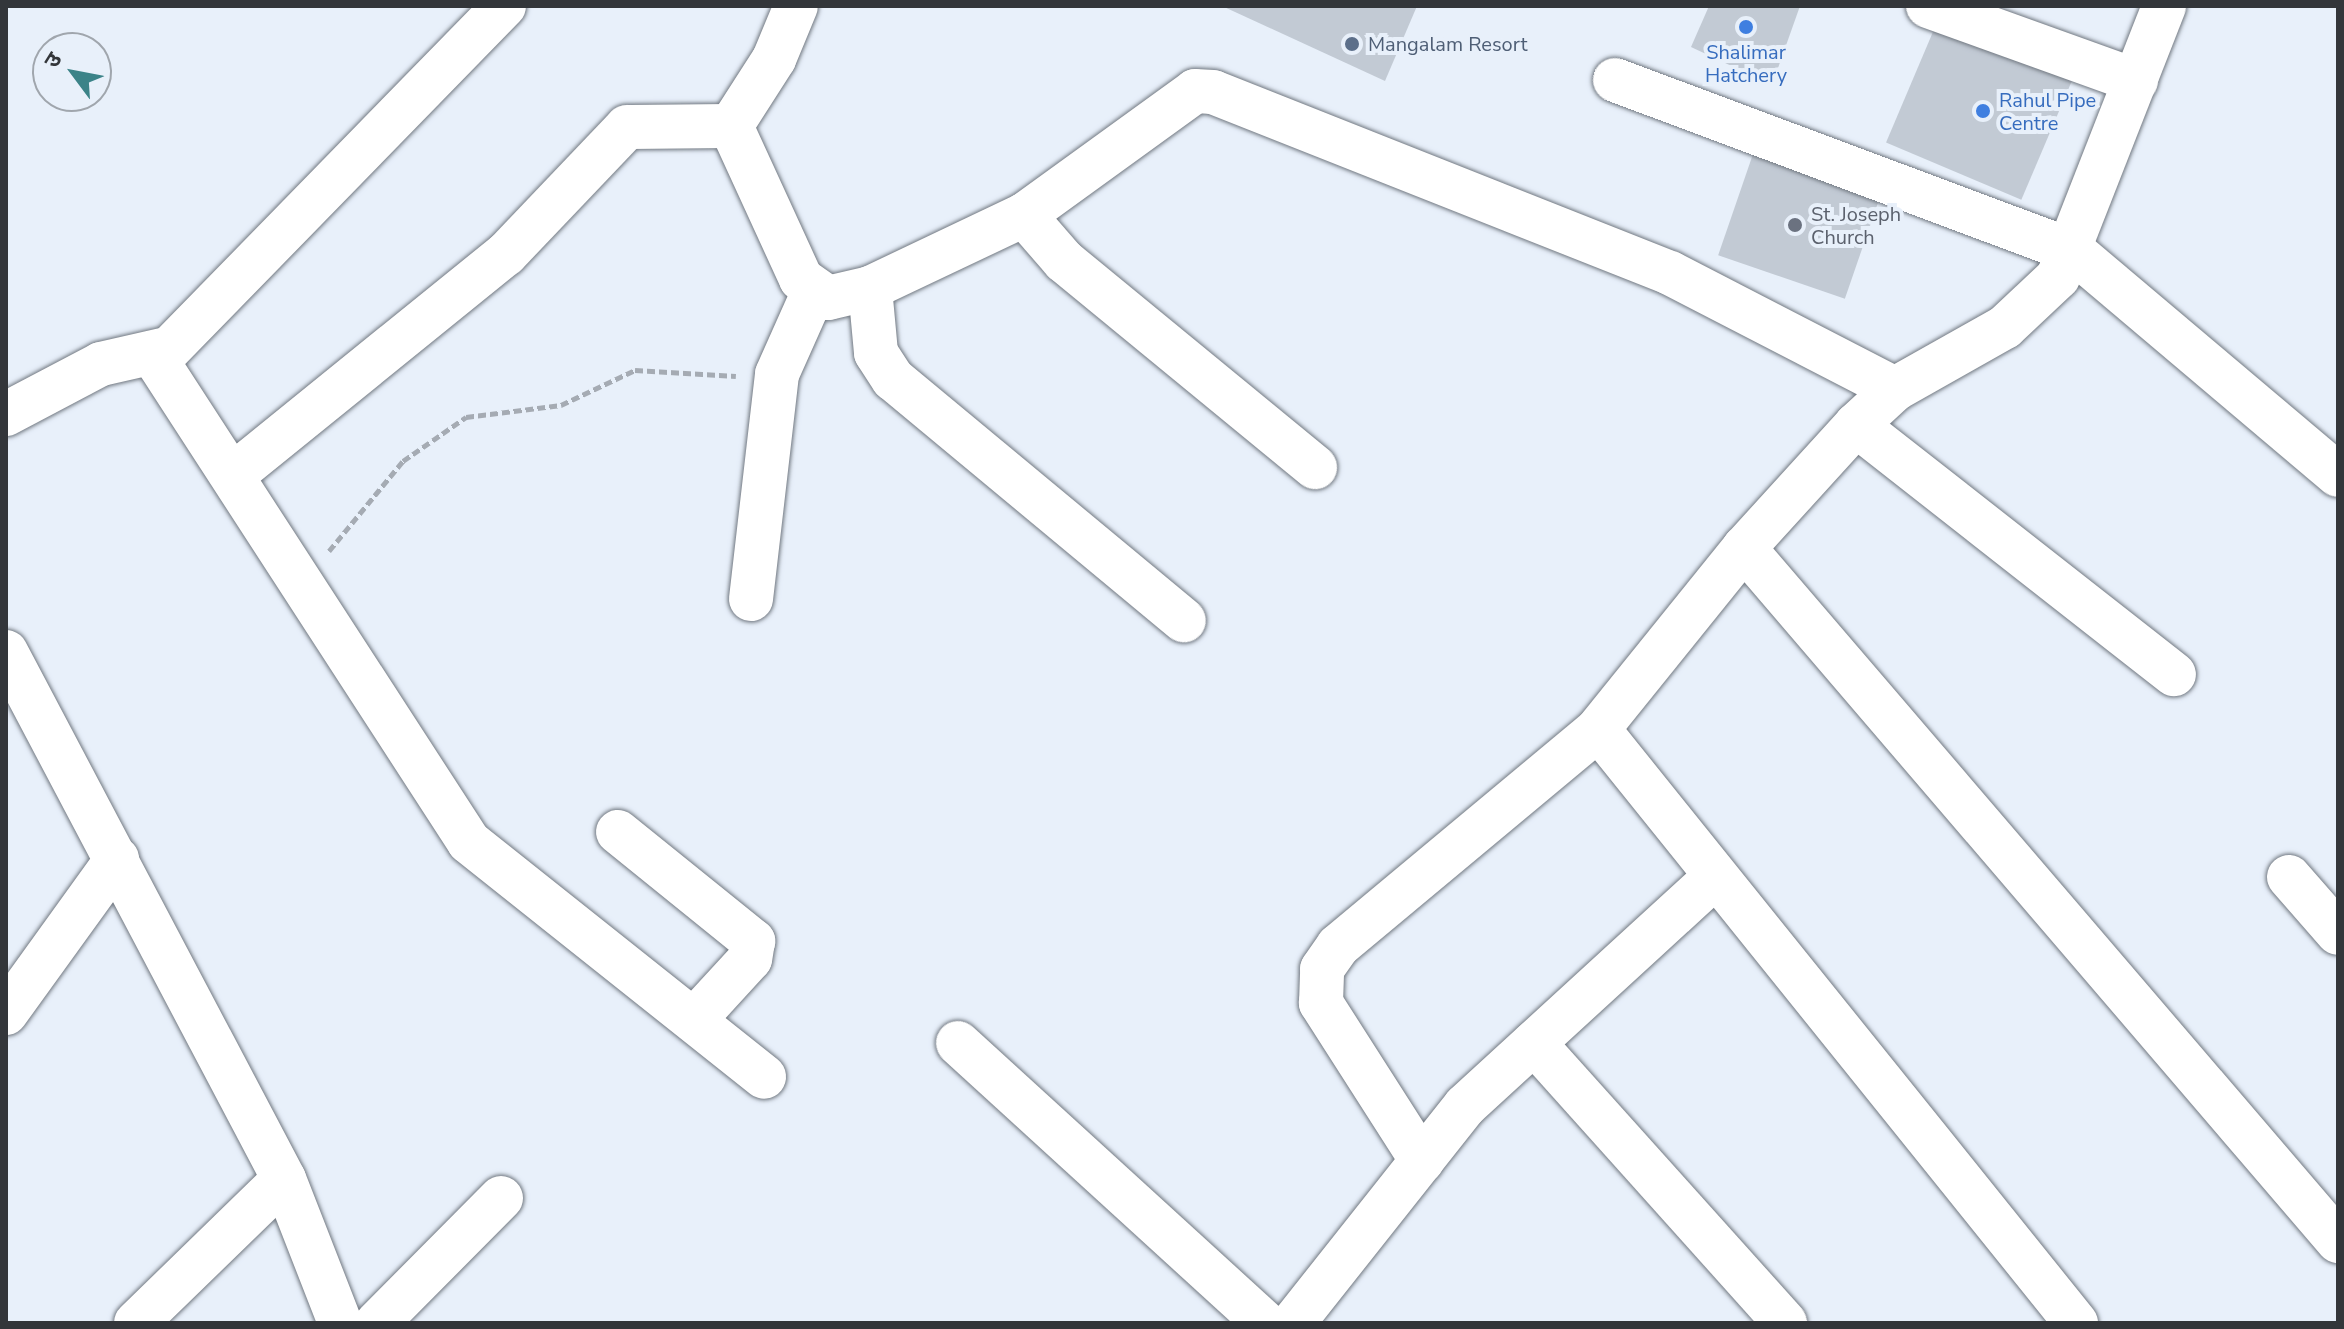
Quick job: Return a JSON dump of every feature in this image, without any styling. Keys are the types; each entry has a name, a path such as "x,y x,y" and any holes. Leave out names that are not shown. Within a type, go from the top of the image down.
{"street":[{"path":"6,414 101,364 162,350 504,6"},
{"path":"731,126 774,59 796,6"},
{"path":"1928,6 2136,81"},
{"path":"1422,1161 1321,1003 1322,969 1338,946 1598,729 1744,548 1856,425 1895,389 2005,327 2037,301 2073,251 2164,6"},
{"path":"1615,80 2073,251 2338,475"},
{"path":"731,126 813,293 828,298 870,288 1024,215 1179,98 1213,92 1670,273 1895,389"},
{"path":"234,474 506,254 627,127 731,126"},
{"path":"1024,215 1064,261 1315,467"},
{"path":"870,288 876,353 893,379 1184,621"},
{"path":"751,599 777,374 813,293"},
{"path":"162,350 162,373 234,474 469,842 764,1077"},
{"path":"1856,425 2174,674"},
{"path":"1744,548 2338,1241"},
{"path":"6,652 284,1179 340,1323"},
{"path":"1598,729 1714,878 2076,1323"},
{"path":"618,832 753,941 750,959 695,1019"},
{"path":"6,1013 117,859"},
{"path":"2289,877 2338,933"},
{"path":"1293,1323 1465,1106 1714,878"},
{"path":"958,1043 1265,1323"},
{"path":"1534,1043 1785,1323"},
{"path":"136,1323 284,1179"},
{"path":"377,1323 501,1198"}],"path":[{"path":"306,585 362,503 403,461 466,417 561,405 635,370 777,374"}],"building":[{"name":"Mangalam Resort","path":"1222,6 1417,6 1385,81"},
{"name":"Shalimar Hatchery","path":"1709,6 1800,6 1772,85 1691,47"},
{"name":"Rahul Pipe Centre","path":"1938,20 2073,77 2021,200 1886,142"},
{"name":"St. Joseph Church","path":"1753,154 1880,198 1845,299 1718,255"}],"place":[{"name":"Shalimar Hatchery","path":"1746,27"},
{"name":"Mangalam Resort","path":"1352,44"},
{"name":"Rahul Pipe Centre","path":"1983,111"},
{"name":"St. Joseph Church","path":"1795,225"}]}
